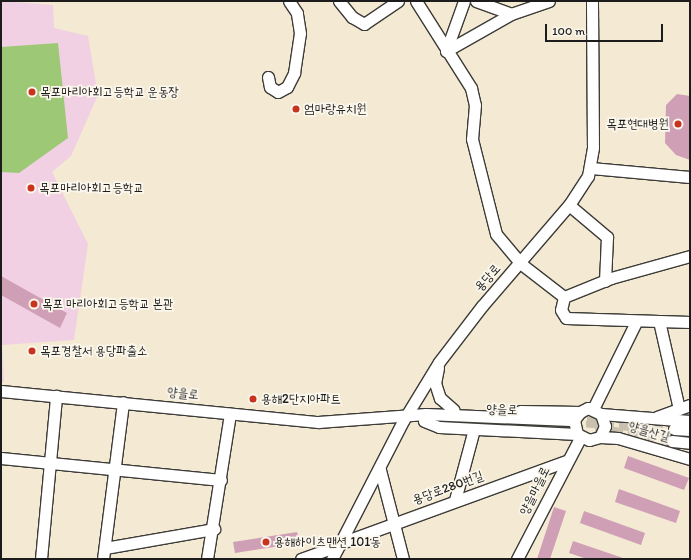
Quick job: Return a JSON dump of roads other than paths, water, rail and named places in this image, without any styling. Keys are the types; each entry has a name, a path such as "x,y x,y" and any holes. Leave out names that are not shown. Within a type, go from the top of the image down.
{"street":[{"path":"268,77 270,87 281,91 291,82 296,66 299,25 288,1"},
{"path":"339,1 352,17 364,24 398,1"},
{"path":"416,1 446,51 471,88 475,105 472,139 496,234 520,263 564,296"},
{"path":"446,51 464,1"},
{"path":"476,1 511,14"},
{"name":"용당로","path":"332,559 380,470 405,418 439,362 520,263 570,205 591,168 592,1"},
{"path":"446,51 511,14 542,2"},
{"path":"591,168 690,177"},
{"path":"570,205 607,237 605,280"},
{"path":"564,296 605,280 690,256"},
{"path":"564,296 561,310 566,318 636,322 690,322"},
{"path":"659,321 679,409"},
{"path":"597,411 636,322"},
{"path":"439,362 436,383 440,398 454,410"},
{"name":"양을로","path":"1,391 318,422 361,419 425,418 574,429"},
{"path":"41,559 56,396"},
{"path":"124,402 104,553 214,529"},
{"path":"652,419 690,405"},
{"path":"425,418 454,410 597,411 652,419 690,421"},
{"path":"425,418 439,427 474,429 574,429 592,440 600,437 605,426 597,411"},
{"path":"574,429 573,425 580,412"},
{"path":"207,559 214,529 230,414"},
{"path":"455,500 474,429"},
{"name":"양을마을로","path":"517,559 566,460 574,429"},
{"path":"674,429 690,430"},
{"name":"양을산길","path":"600,437 618,438 690,459"},
{"path":"672,441 690,443"},
{"path":"1,458 221,480"},
{"name":"용당로280번길","path":"301,559 455,500 566,460"},
{"path":"380,470 403,559"}],"tunnel":[{"path":"570,420 674,429"},
{"path":"595,429 672,441"}],"place":[{"name":"목포마리아회고등학교 운동장","path":"32,92"},
{"name":"엄마랑유치원","path":"296,109"},
{"name":"목포현대병원","path":"678,124"},
{"name":"목포마리아회고등학교","path":"31,188"},
{"name":"목포 마리아회고등학교 본관","path":"34,304"},
{"name":"목포경찰서 용당파출소","path":"32,351"},
{"name":"용해2단지아파트","path":"253,399"},
{"name":"용해하이츠맨션 101동","path":"266,542"}]}
